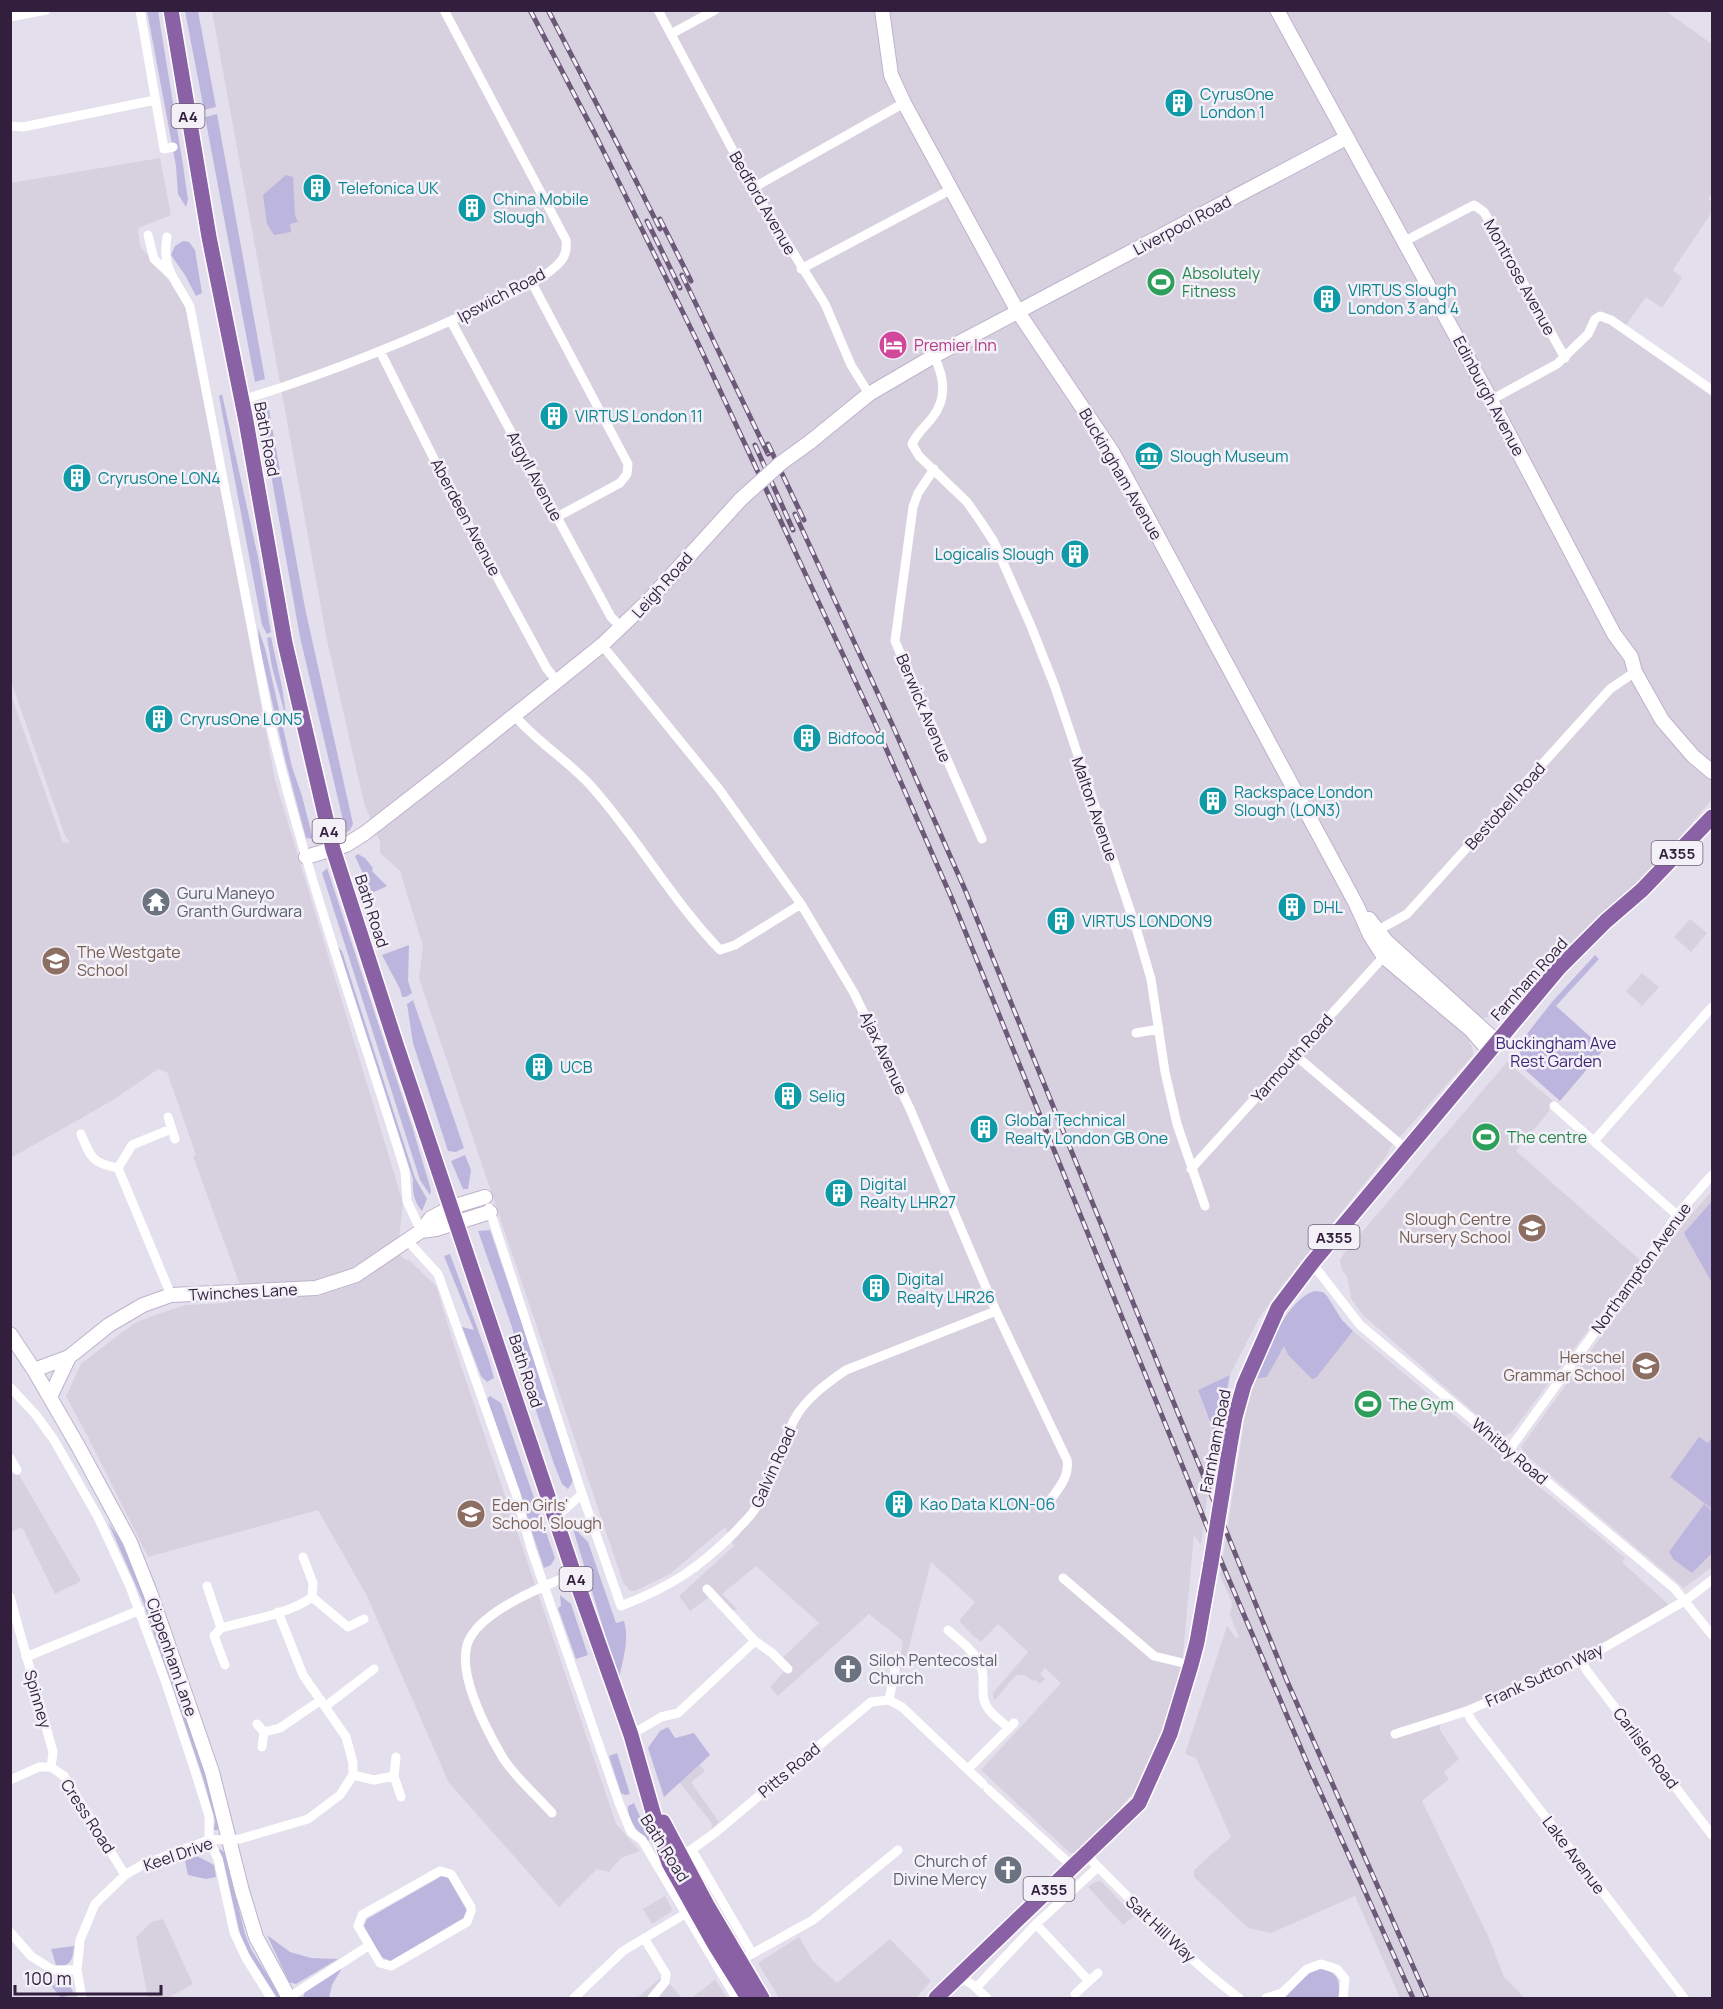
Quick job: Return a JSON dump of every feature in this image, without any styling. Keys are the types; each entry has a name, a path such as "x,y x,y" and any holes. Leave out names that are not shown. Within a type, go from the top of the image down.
{"main road":[{"name":"Bath Road","path":"171,10 209,237 242,400 285,643 333,849 574,1574 631,1735 646,1794 681,1857 745,1957 762,1998"},
{"name":"Farnham Road","path":"936,1998 1139,1803 1152,1778 1170,1734 1197,1642 1235,1417 1244,1385 1278,1308 1312,1263 1559,968 1606,921 1642,890 1713,817"},
{"name":"Bath Road","path":"681,1857 715,1945 748,1998"},
{"name":"Farnham Road","path":"948,1998 960,1977"}],"street":[{"path":"10,17 46,10"},
{"path":"140,10 164,149 172,147"},
{"name":"Ipswich Road","path":"242,400 380,351 451,321 532,283 561,262 567,250 566,240 444,10"},
{"name":"Bedford Avenue","path":"658,10 753,188 801,269 825,304 851,365 869,394"},
{"path":"671,34 715,10"},
{"name":"Buckingham Avenue","path":"882,10 891,75 904,103 1018,312 1113,453 1356,904 1389,952 1471,1030 1493,1047"},
{"name":"Edinburgh Avenue","path":"1277,10 1405,241 1662,720 1693,756 1713,772"},
{"path":"10,126 23,127 155,100"},
{"path":"753,188 904,103"},
{"name":"Liverpool Road","path":"1018,312 1346,138"},
{"path":"801,269 952,189"},
{"name":"Montrose Avenue","path":"1405,241 1474,204 1484,212 1565,358"},
{"path":"148,235 154,259 170,274 190,307 270,723 288,796 405,1169 407,1201 421,1231"},
{"path":"166,237 165,256 170,274"},
{"path":"532,283 628,464 627,474 620,483 557,517"},
{"name":"Leigh Road","path":"306,857 346,845 365,833 602,645 622,628 741,499 781,463 869,394 934,356 1018,312"},
{"name":"Montrose Avenue","path":"1491,400 1565,358 1588,334 1595,319 1600,316 1611,320 1713,390"},
{"name":"Argyll Avenue","path":"451,321 611,617 622,628"},
{"name":"Aberdeen Avenue","path":"380,351 444,479 547,669 557,681"},
{"name":"Malton Avenue","path":"934,356 942,372 944,393 933,417 916,435 912,444 919,456 967,502 994,542 1021,600 1054,687 1137,931 1151,979 1165,1072 1177,1124 1205,1206"},
{"name":"Berwick Avenue","path":"934,470 918,493 913,507 895,641 982,839"},
{"name":"Ajax Avenue","path":"602,645 719,789 801,904 854,993 880,1044 996,1311 1067,1460 1068,1470 1060,1487 1047,1504"},
{"name":"Bestobell Road","path":"1374,932 1407,914 1610,689 1635,672"},
{"path":"515,716 592,787 682,908 720,950 735,945 801,904"},
{"name":"Yarmouth Road","path":"1191,1169 1389,952"},
{"path":"1594,1140 1713,1007"},
{"path":"1136,1033 1159,1029"},
{"path":"1295,1055 1407,1150"},
{"path":"1554,1106 1677,1215"},
{"path":"168,1117 175,1139"},
{"path":"118,1168 132,1145 171,1129"},
{"path":"81,1134 89,1152 100,1165 118,1168"},
{"path":"118,1168 171,1295"},
{"name":"Northampton Avenue","path":"1509,1450 1648,1259 1677,1215 1713,1175"},
{"path":"485,1197 582,1494 556,1517"},
{"name":"Twinches Lane","path":"421,1231 431,1218 452,1207 485,1197"},
{"name":"Twinches Lane","path":"34,1370 69,1357 109,1325 143,1305 171,1295 316,1288 356,1275 421,1231 436,1229 490,1212"},
{"name":"Bath Road","path":"406,1239 438,1274 516,1494 544,1586 619,1803 631,1832 642,1839 736,1998"},
{"name":"Whitby Road","path":"1312,1263 1360,1325 1656,1572 1686,1600 1713,1635"},
{"name":"Galvin Road","path":"582,1494 621,1606 659,1591 695,1568 721,1546 753,1513 771,1478 795,1418 815,1394 846,1370 996,1311"},
{"name":"Cippenham Lane","path":"10,1334 50,1397 130,1542 151,1595 212,1772 256,1937 289,1998"},
{"name":"Twinches Lane","path":"50,1397 69,1357"},
{"path":"12,1391 36,1415 54,1440 98,1517 140,1610 209,1816 209,1840 218,1859 234,1932 246,1958 272,1998"},
{"path":"10,1458 17,1470"},
{"path":"225,1665 214,1636 221,1628 304,1604 312,1597 313,1582 303,1557"},
{"path":"552,1813 504,1759 470,1692 465,1664 468,1640 477,1627 525,1594 574,1574"},
{"path":"1063,1578 1074,1593 1154,1656 1191,1665"},
{"name":"Frank Sutton Way","path":"1395,1734 1467,1711 1581,1661 1686,1600 1713,1580"},
{"path":"207,1586 221,1628"},
{"path":"706,1589 754,1641 772,1653 788,1670"},
{"path":"312,1597 348,1627 364,1619"},
{"name":"Spinney","path":"10,1598 53,1752 51,1767"},
{"path":"26,1657 140,1610"},
{"path":"278,1612 303,1675 346,1737 353,1763 353,1775 374,1780 394,1776"},
{"path":"948,1630 971,1651 980,1664 984,1676 984,1701 990,1711 1011,1725 968,1769"},
{"path":"631,1735 661,1717 678,1713 754,1641"},
{"name":"Carlisle Road","path":"1581,1661 1713,1835"},
{"path":"264,1732 280,1728 374,1669"},
{"path":"895,1669 889,1700 902,1707 1072,1867"},
{"name":"Pitts Road","path":"681,1857 871,1702 889,1700"},
{"name":"Lake Avenue","path":"1467,1711 1471,1720 1684,1998"},
{"path":"257,1724 264,1732 262,1747"},
{"path":"396,1757 394,1776 401,1797"},
{"name":"Cress Road","path":"10,1780 39,1767 51,1767 64,1776 125,1875"},
{"name":"Keel Drive","path":"82,1998 77,1970 80,1940 95,1904 125,1875 142,1865 209,1840 240,1839 308,1819 340,1795 353,1775"},
{"path":"745,1957 813,1920 898,1850"},
{"name":"Salt Hill Way","path":"1086,1855 1150,1921 1216,1981 1239,1998"},
{"path":"976,1988 1036,1924 1098,1868"},
{"path":"440,1871 451,1874 471,1906 467,1922 391,1965 380,1963 368,1946 358,1926 362,1915 440,1871"},
{"path":"574,1998 623,1951 685,1914"},
{"path":"1036,1924 1089,1981"},
{"path":"10,1932 31,1956 53,1970 77,1970"},
{"path":"644,1938 666,1974 664,1982 652,1998"},
{"path":"289,1998 368,1946"},
{"path":"1266,1998 1282,1992 1307,1969 1321,1964 1337,1969 1345,1979 1344,1998"},
{"path":"1076,1994 1098,1973"},
{"path":"960,1977 987,1998"}],"shaded area":[{"path":"1664,10 1712,44 1712,193 1708,199 1712,202 1712,212 1673,270 1682,278 1662,308 1646,297 1621,332 1712,397 1712,799 1668,852 1626,894 1528,988 1497,1014 1484,1018 1469,1042 1473,1055 1389,1149 1388,1154 1281,1287 1258,1320 1230,1375 1198,1390 1215,1439 1201,1545 1194,1535 1182,1665 1152,1762 1138,1791 1129,1797 1107,1824 1075,1853 1070,1853 981,1770 1061,1683 1045,1668 1040,1674 1045,1679 1040,1684 1025,1675 1016,1675 994,1701 993,1693 1028,1652 998,1624 981,1642 974,1636 959,1621 975,1602 931,1562 903,1670 894,1667 901,1656 903,1641 869,1614 778,1696 770,1687 785,1671 777,1663 819,1623 756,1566 722,1594 737,1609 727,1614 709,1597 690,1611 679,1596 734,1546 725,1527 670,1574 635,1591 630,1591 623,1582 419,978 423,946 400,871 380,853 380,842 364,803 327,640 212,11"},
{"path":"160,158 171,215 138,228 140,246 186,301 275,780 403,1203 399,1238 390,1247 409,1260 436,1286 616,1824 640,1851 621,1858 609,1872 597,1869 559,1907 449,1783 367,1596 318,1510 148,1557 66,1396 81,1364 137,1322 186,1305 227,1303 240,1285 193,1156 196,1155 167,1072 158,1069 113,1100 11,1158 10,692 63,843 70,842 65,836 11,681 11,183"},
{"path":"1690,919 1707,933 1691,952 1674,937"},
{"path":"1642,973 1659,987 1642,1006 1626,991"},
{"path":"1507,1062 1553,1101 1547,1114 1516,1151 1640,1260 1512,1432 1502,1437 1362,1314 1351,1298 1347,1276 1342,1270 1340,1260"},
{"name":"Herschel Grammar School","path":"1712,1191 1712,1567 1684,1588 1525,1454 1521,1447 1682,1225"},
{"path":"1353,1331 1625,1558 1622,1562 1670,1606 1576,1659 1490,1697 1440,1715 1440,1730 1459,1759 1444,1772 1449,1779 1422,1801 1489,1938 1504,1977 1525,1998 1400,1998 1355,1896 1271,1933 1248,1928 1194,1877 1194,1870 1231,1837 1196,1758 1185,1754 1227,1626 1236,1638 1239,1637 1230,1615 1232,1602 1220,1576 1246,1410 1255,1379 1267,1377 1284,1345 1288,1355 1312,1378 1316,1378"},
{"path":"11,1474 19,1475 81,1581 55,1594 22,1527 11,1532"},
{"path":"699,1764 705,1771 692,1781 692,1784 719,1822 712,1828 711,1822 679,1782"},
{"path":"1101,1881 1134,1916 1123,1925 1088,1887"},
{"path":"665,1896 672,1909 671,1912 652,1924 643,1909"},
{"path":"163,1919 193,1984 168,1998 148,1998 136,1937 152,1922"},
{"path":"799,1937 813,1961 837,1983 890,1939 931,1981 916,1998 779,1998 758,1963"},
{"path":"663,1976 680,1996 678,1998 637,1998"},
{"path":"715,1979 727,1998 691,1998 711,1983"}],"green space":[{"path":"147,11 158,11 188,200 186,207 178,194 176,166"},
{"path":"185,11 198,11 216,107 204,110"},
{"path":"217,114 265,379 255,382 205,117"},
{"path":"286,175 293,177 295,215 298,222 290,224 291,232 274,235 267,224 263,195"},
{"path":"183,241 189,242 195,250 202,293 196,296 171,255 175,246"},
{"path":"222,394 258,557 271,632 267,634 262,625 219,396"},
{"path":"266,405 269,410 305,608 353,824 346,833 300,637 259,407"},
{"path":"258,628 265,648 292,767 313,839 306,838 285,759 259,644"},
{"path":"271,637 287,721 272,667 267,638"},
{"path":"358,854 365,858 373,868 372,871 387,886 374,892 375,899 364,897 357,877 365,878 355,856"},
{"path":"327,868 412,1126 431,1190 430,1195 420,1180 322,873"},
{"path":"409,945 408,981 412,993 402,997 382,955"},
{"path":"337,946 342,951 415,1178 427,1199 422,1211 415,1200 413,1179"},
{"name":"Buckingham Ave Rest Garden","path":"1595,955 1599,959 1556,1006 1604,1049 1560,1101 1521,1066 1519,1044 1552,1002"},
{"path":"413,1000 464,1148 456,1152 448,1151 413,1043 407,1004"},
{"path":"465,1155 471,1170 468,1189 463,1189 451,1161"},
{"path":"1712,1201 1712,1283 1684,1233"},
{"path":"490,1230 574,1475 568,1489 562,1484 554,1464 520,1363 512,1327 478,1231"},
{"path":"450,1254 489,1360 494,1378 487,1382 481,1376 462,1327 474,1330 444,1256"},
{"path":"1314,1291 1323,1292 1327,1296 1342,1320 1353,1331 1316,1378 1312,1379 1288,1355 1284,1346 1267,1377 1255,1379 1271,1342 1286,1316 1294,1305"},
{"path":"1230,1375 1217,1441 1198,1390"},
{"path":"490,1396 501,1403 555,1558 551,1565 544,1568 487,1399"},
{"path":"1699,1437 1708,1443 1712,1437 1712,1509 1670,1477"},
{"path":"1704,1504 1712,1511 1712,1553 1692,1573 1673,1559 1669,1552"},
{"path":"108,1522 126,1548 153,1617 207,1777 219,1828 217,1830 214,1830 215,1821 203,1778 143,1602"},
{"path":"578,1528 579,1533 588,1542 616,1623 624,1621 626,1628 626,1643 619,1680 573,1529"},
{"path":"560,1595 571,1604 588,1655 576,1659 558,1608 561,1606"},
{"path":"668,1727 675,1738 694,1733 710,1755 664,1797 648,1748 660,1731"},
{"path":"617,1753 630,1794 621,1793 609,1756"},
{"path":"634,1803 650,1839 648,1841 637,1830 629,1816 628,1806"},
{"path":"220,1849 225,1853 245,1934 251,1949 282,1998 277,1998 246,1949 240,1934"},
{"path":"197,1856 214,1865 216,1877 206,1879 188,1875 185,1861"},
{"path":"442,1876 448,1877 467,1911 465,1917 391,1961 381,1957 364,1926 367,1919"},
{"path":"267,1935 290,1952 311,1958 338,1959 296,1984 289,1982"},
{"path":"74,1946 70,1961 65,1965 56,1965 51,1949"},
{"path":"342,1968 332,1985 329,1998 303,1998 305,1991"},
{"path":"1317,1968 1336,1977 1339,1985 1339,1998 1285,1998 1312,1969"},
{"path":"59,1980 65,1981 74,1994 61,1998 52,1987"}],"railway":[{"path":"530,10 595,134 697,341 878,730 952,899 1221,1561 1308,1765 1413,1998"},
{"path":"548,10 660,229"},
{"path":"660,219 691,281"},
{"path":"647,221 680,288"},
{"path":"682,275 768,454"},
{"path":"768,444 804,520"},
{"path":"755,445 793,530"},
{"path":"795,514 892,724 966,892 1287,1681 1427,1998"}],"place":[{"name":"CyrusOne London 1","path":"1179,103"},
{"name":"Telefonica UK","path":"317,188"},
{"name":"China Mobile Slough","path":"472,208"},
{"name":"Absolutely Fitness","path":"1161,282"},
{"name":"VIRTUS Slough London 3 and 4","path":"1327,299"},
{"name":"Premier Inn","path":"893,345"},
{"name":"VIRTUS London 11","path":"554,416"},
{"name":"Slough Museum","path":"1149,456"},
{"name":"CryrusOne LON4","path":"77,478"},
{"name":"Logicalis Slough","path":"1075,554"},
{"name":"CryrusOne LON5","path":"159,719"},
{"name":"Bidfood","path":"807,738"},
{"name":"Rackspace London Slough (LON3)","path":"1213,801"},
{"name":"Guru Maneyo Granth Gurdwara","path":"156,902"},
{"name":"DHL","path":"1292,907"},
{"name":"VIRTUS LONDON9","path":"1061,921"},
{"name":"The Westgate School","path":"56,961"},
{"name":"UCB","path":"539,1067"},
{"name":"Selig","path":"788,1096"},
{"name":"Global Technical Realty London GB One","path":"984,1129"},
{"name":"The centre","path":"1486,1137"},
{"name":"Digital Realty LHR27","path":"839,1193"},
{"name":"Slough Centre Nursery School","path":"1532,1228"},
{"name":"Digital Realty LHR26","path":"876,1288"},
{"name":"Herschel Grammar School","path":"1646,1366"},
{"name":"The Gym","path":"1368,1404"},
{"name":"Kao Data KLON-06","path":"899,1504"},
{"name":"Eden Girls' School, Slough","path":"471,1514"},
{"name":"Siloh Pentecostal Church","path":"848,1669"},
{"name":"Church of Divine Mercy","path":"1008,1870"}]}
